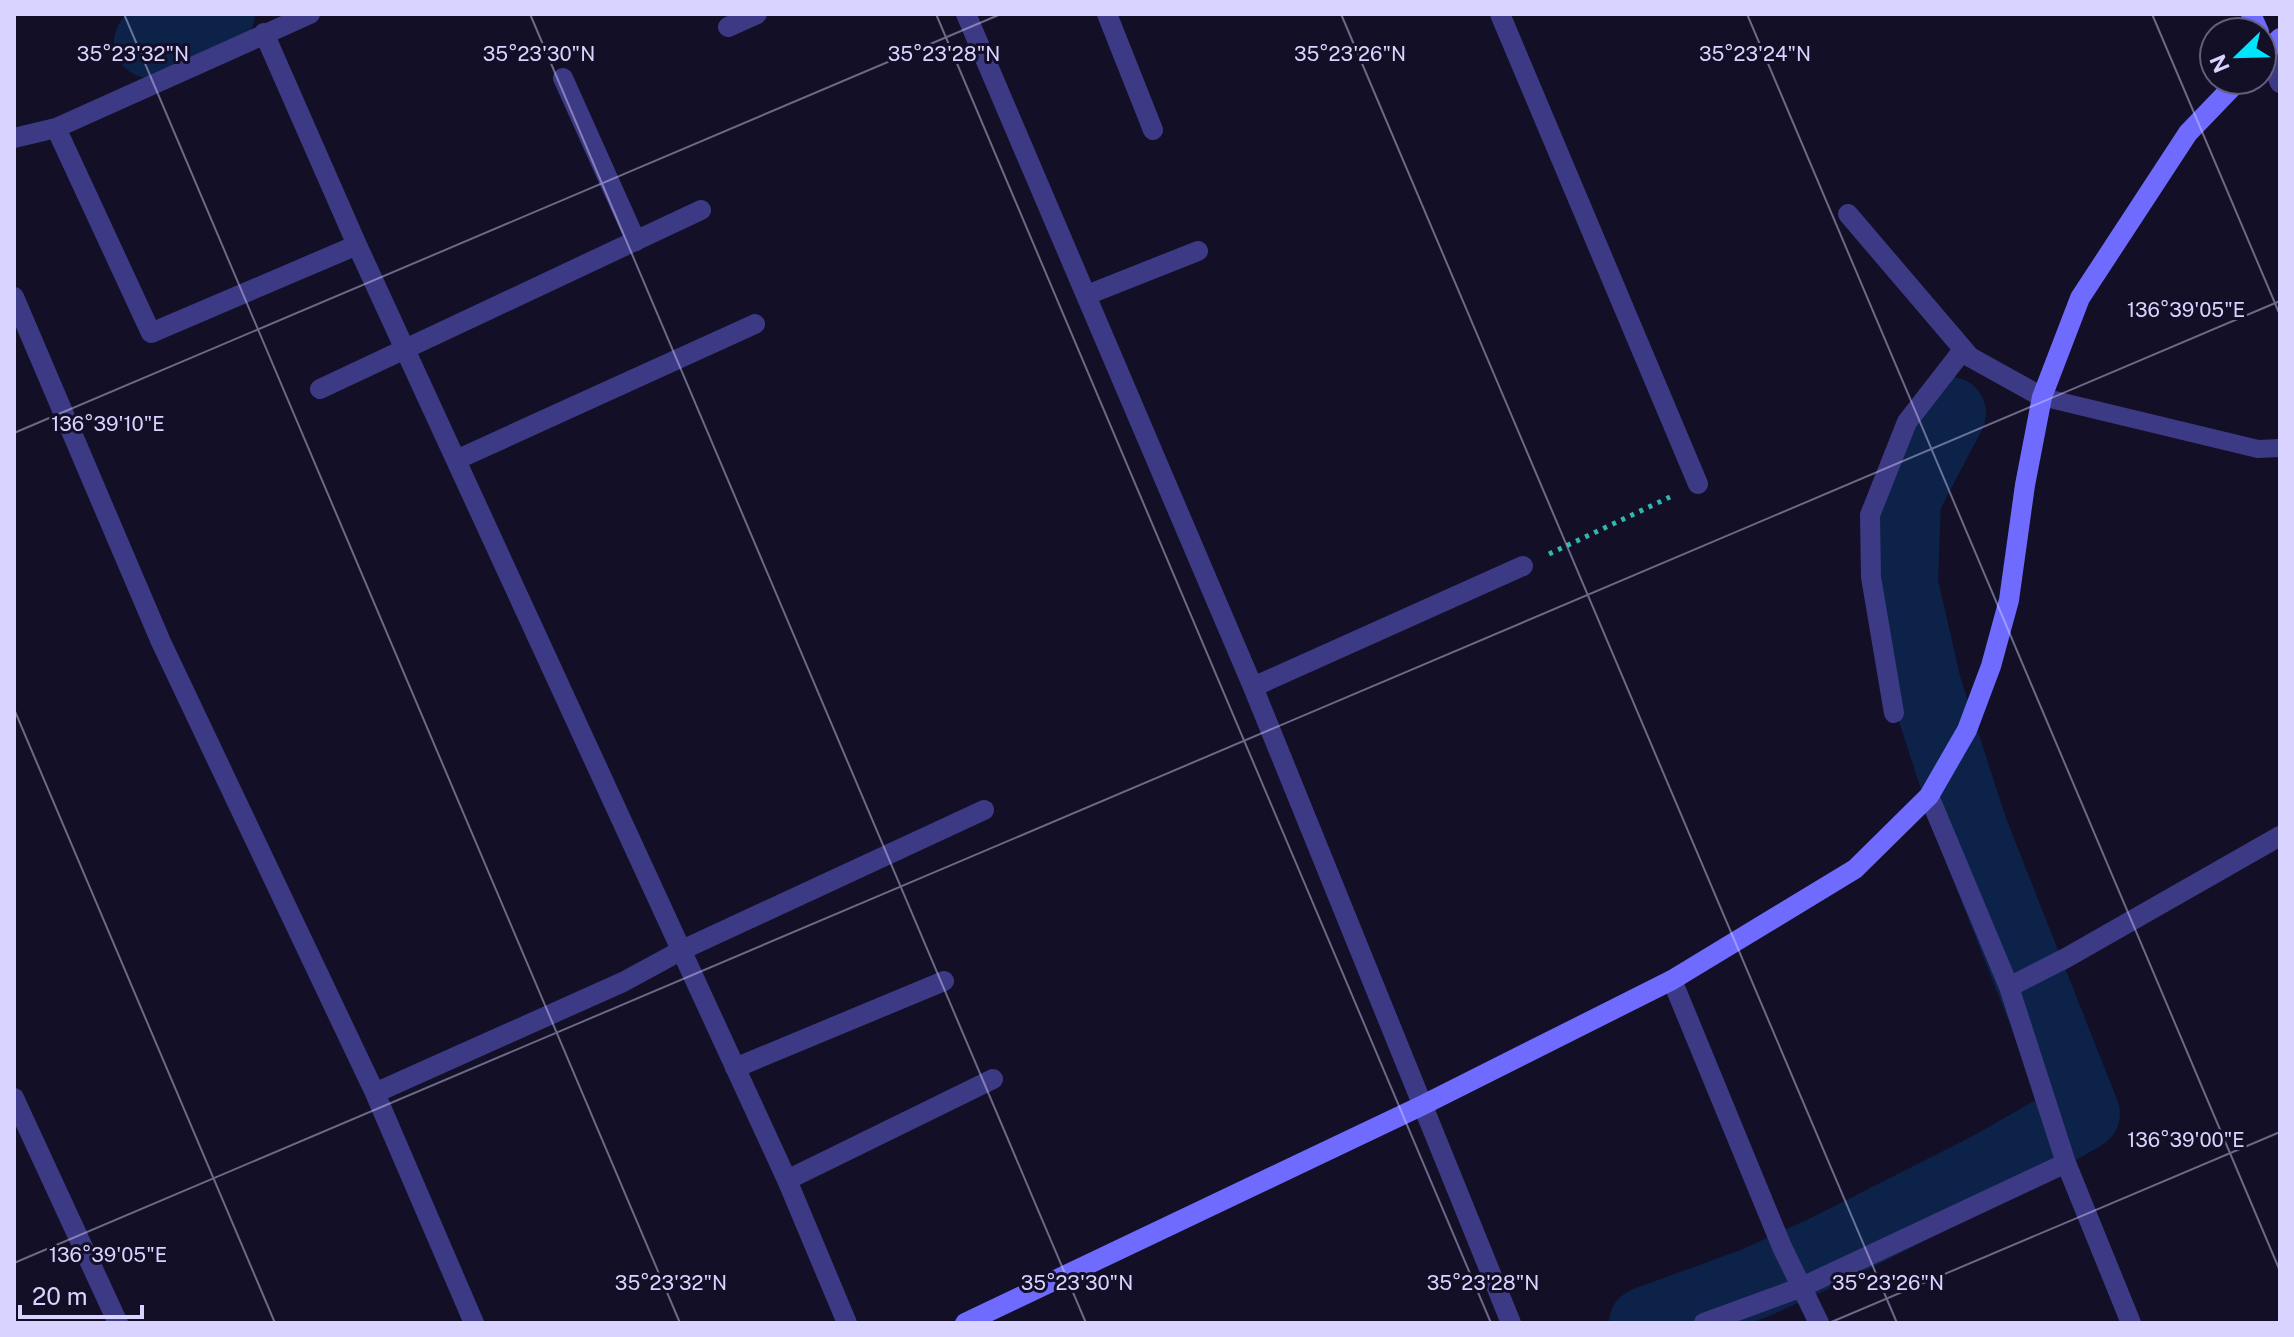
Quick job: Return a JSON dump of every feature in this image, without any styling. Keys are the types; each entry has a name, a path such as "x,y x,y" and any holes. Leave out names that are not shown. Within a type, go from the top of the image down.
{"street":[{"path":"14,138 56,128 310,14"},
{"path":"728,27 757,14"},
{"path":"966,14 1253,687 1511,1323"},
{"path":"1107,14 1153,130"},
{"path":"1500,14 1698,484"},
{"path":"264,33 357,245 787,1180 847,1323"},
{"path":"563,78 636,241"},
{"path":"965,1323 1421,1106 1672,980 1855,869 1929,796 1967,730 1991,666 2009,600 2025,485 2042,397 2080,298 2188,133 2224,96"},
{"path":"56,128 151,333 357,245"},
{"path":"320,389 701,210"},
{"path":"1848,214 1970,357 2042,397"},
{"path":"1087,295 1198,251"},
{"path":"14,297 161,642 375,1093 474,1323"},
{"path":"456,460 755,324"},
{"path":"1894,713 1871,577 1870,515 1907,422 1963,350"},
{"path":"1253,687 1523,566"},
{"path":"1929,796 2009,987 2066,1163 2131,1323"},
{"path":"375,1093 623,982 682,950 984,810"},
{"path":"2009,987 2066,958 2280,836"},
{"path":"1672,980 1782,1247 1819,1323"},
{"path":"735,1068 944,981"},
{"path":"787,1180 993,1079"},
{"path":"14,1098 118,1323"},
{"path":"1704,1323 1802,1287 2066,1163"}],"lane":[{"path":"2042,397 2258,449 2280,448"}],"path":[{"path":"1523,566 1698,484"}],"waterway":[{"path":"150,42 219,14"},
{"path":"1645,1323 1755,1283 1825,1251 1991,1167 2084,1114 1972,830 1926,688 1902,584 1905,499 1950,413"}]}
